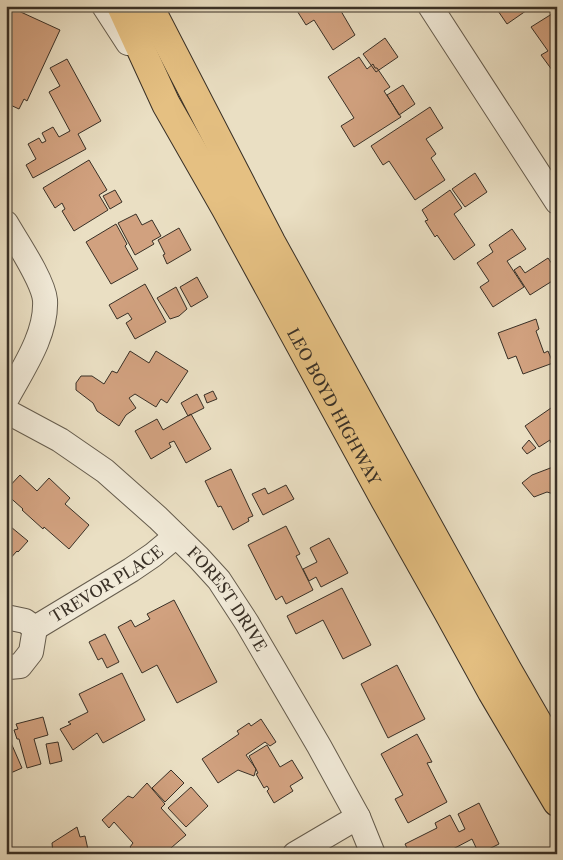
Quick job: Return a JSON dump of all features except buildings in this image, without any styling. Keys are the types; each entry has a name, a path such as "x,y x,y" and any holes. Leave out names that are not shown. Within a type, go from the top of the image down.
{"highway":[{"name":"LEO BOYD HIGHWAY","path":"121,6 166,104 492,692 557,802"},
{"name":"LEO BOYD HIGHWAY","path":"149,6 271,242 507,670 557,756"}],"street":[{"path":"104,6 166,104"},
{"path":"430,6 557,202"},
{"path":"6,224 37,276 45,298 39,338 6,400"},
{"name":"FOREST DRIVE","path":"6,411 60,440 105,471 176,536 213,574 247,623 300,714 358,817 373,854"},
{"name":"TREVOR PLACE","path":"34,628 131,570 176,536"},
{"name":"TREVOR PLACE","path":"6,617 25,621 34,628"},
{"name":"TREVOR PLACE","path":"6,666 20,666 31,652 34,628"},
{"path":"295,854 358,817"}]}
